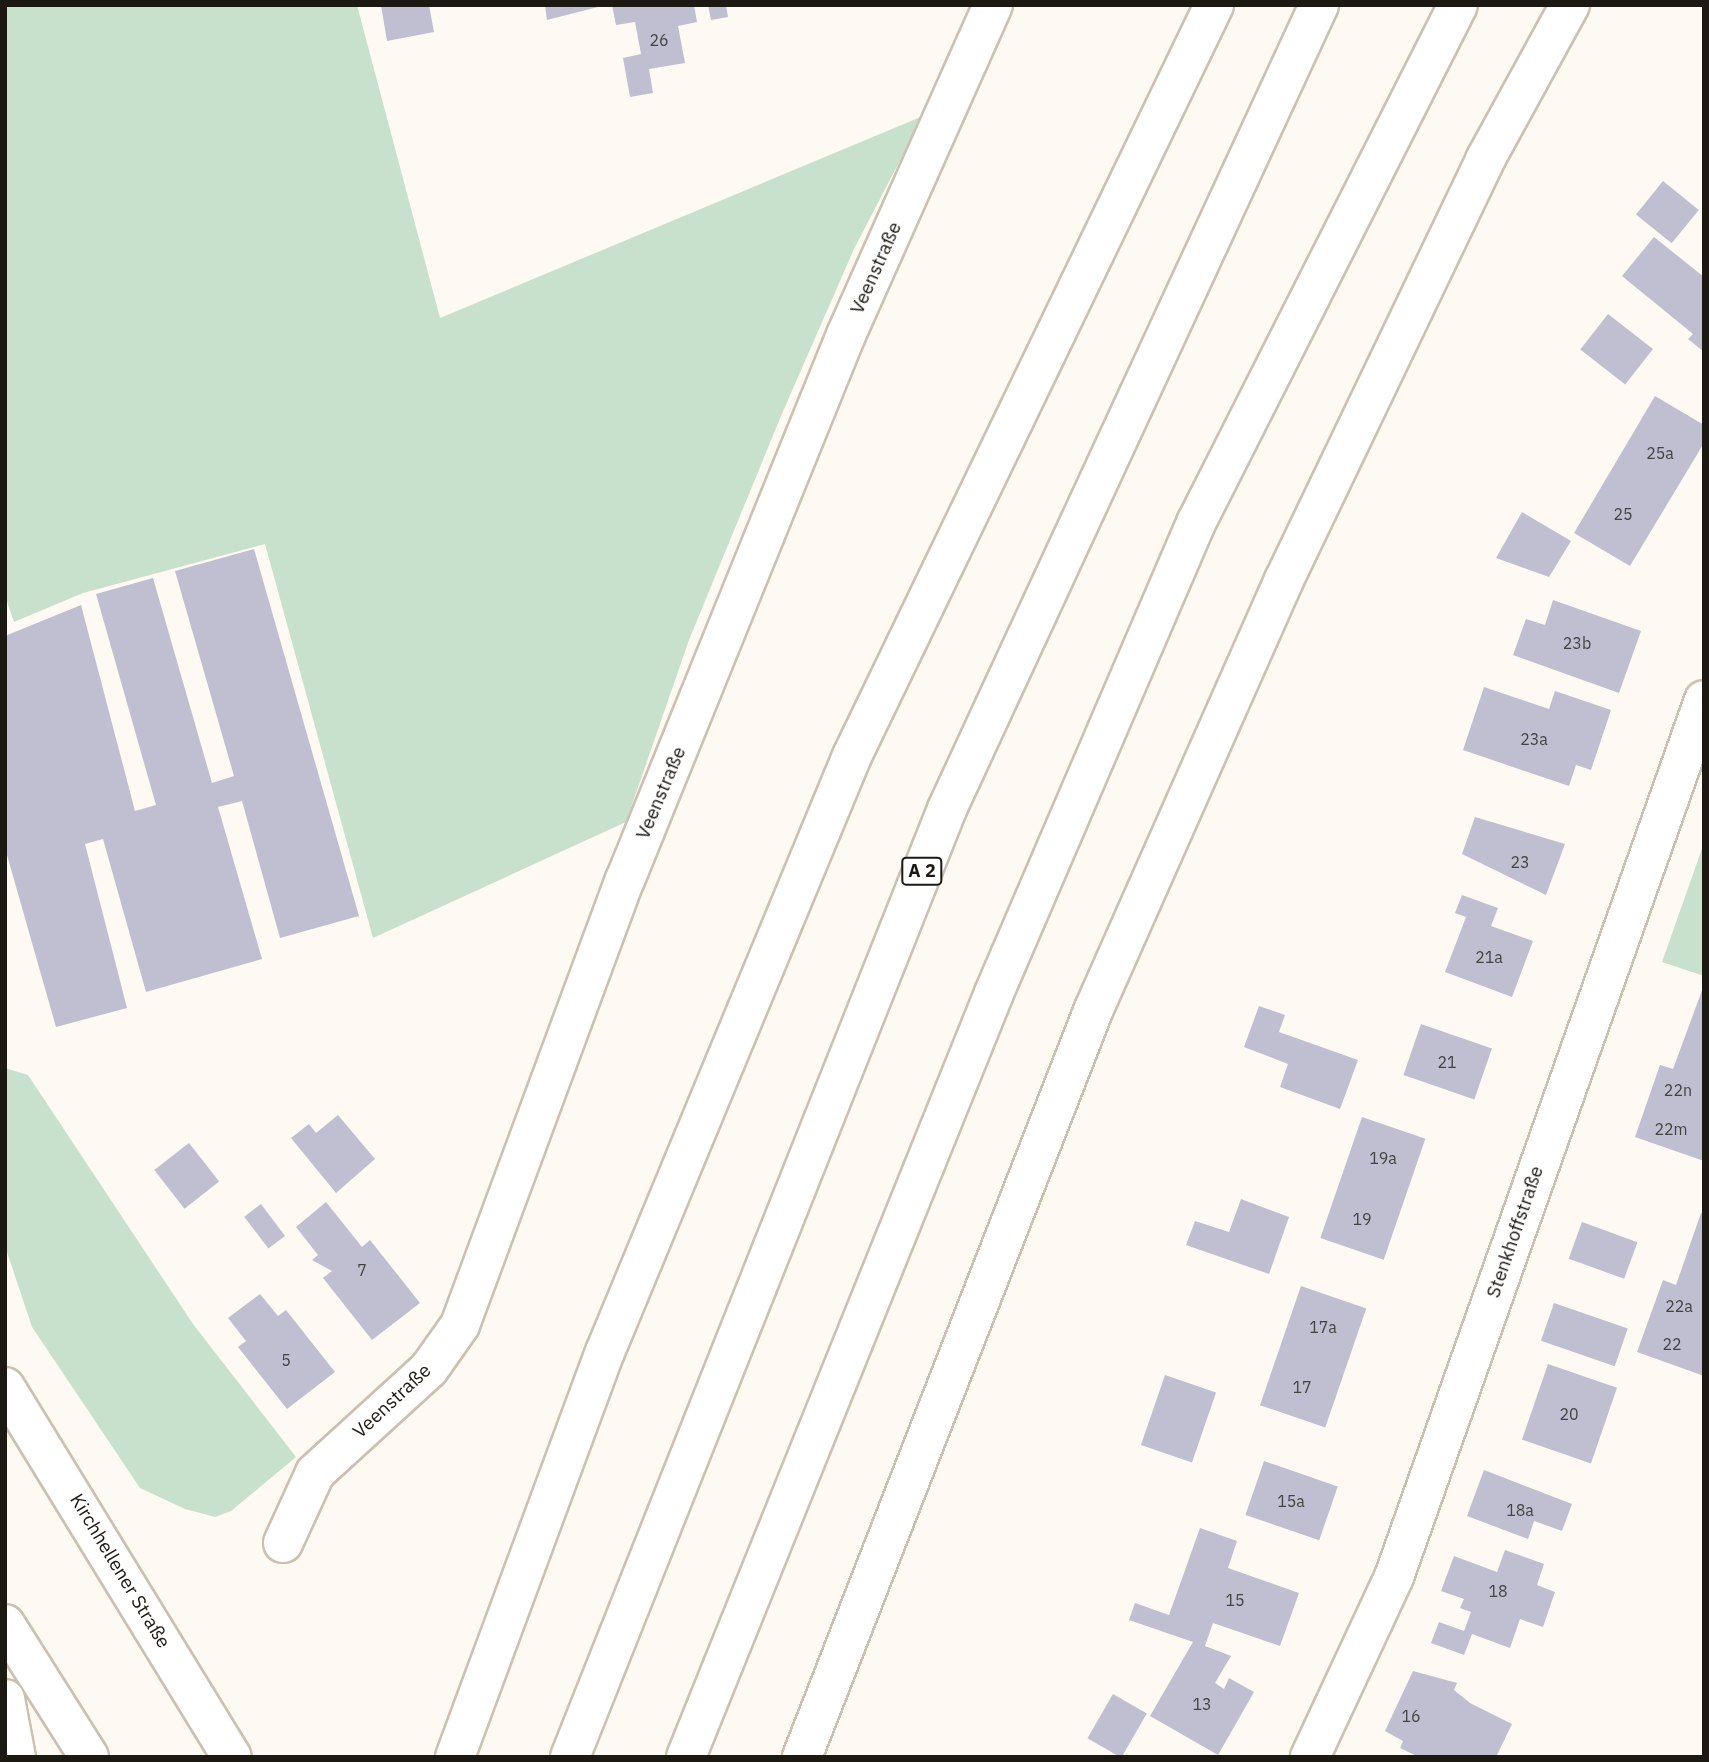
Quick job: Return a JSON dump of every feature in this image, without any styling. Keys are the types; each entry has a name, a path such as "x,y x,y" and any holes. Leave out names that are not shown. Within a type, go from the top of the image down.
{"main road":[{"name":"Veenstraße","path":"283,1543 315,1473 429,1369 460,1325 625,880 846,335 993,5"},
{"path":"454,1757 605,1352 852,756 1214,5"},
{"name":"A 2","path":"570,1757 947,809 1319,5"},
{"path":"686,1757 748,1590 1163,598 1320,271 1458,5"},
{"path":"802,1757 1099,998 1284,580 1485,160 1570,5"},
{"name":"Stenkhoffstraße","path":"1310,1757 1394,1577 1704,700"},
{"name":"Kirchhellener Straße","path":"5,1387 232,1757"},
{"path":"5,1624 89,1757"},
{"path":"5,1699 16,1757"}],"green space":[{"path":"5,5 357,5 440,318 923,116 854,249 781,416 689,640 626,822 373,938 265,544 83,593 14,622 5,596"},
{"path":"1704,843 1704,976 1662,962"},
{"path":"5,1068 28,1075 193,1324 296,1457 231,1511 215,1517 185,1509 140,1488 32,1327 5,1246"}],"building":[{"path":"381,5 429,5 434,32 387,41"},
{"path":"545,5 598,5 598,7 547,20"},
{"path":"612,5 694,5 697,22 678,26 685,63 649,69 653,93 630,97 623,58 641,54 635,22 616,25"},
{"path":"708,5 726,5 728,17 711,20"},
{"path":"1663,181 1699,210 1672,243 1636,214"},
{"path":"1654,237 1704,277 1704,352 1688,339 1693,334 1622,276"},
{"path":"1608,314 1653,349 1625,385 1580,349"},
{"path":"1655,396 1704,425 1704,443 1630,566 1574,533"},
{"path":"1522,512 1571,541 1549,577 1496,558"},
{"path":"254,549 359,916 280,938 242,801 218,807 262,959 146,992 103,839 85,844 127,1008 56,1027 5,848 5,636 81,605 135,811 156,805 96,594 153,578 212,783 234,776 175,571"},
{"path":"1553,600 1641,631 1619,693 1513,655 1526,619 1545,625"},
{"path":"1484,687 1549,709 1555,691 1611,710 1591,770 1576,765 1569,786 1463,750"},
{"path":"1475,817 1565,844 1546,895 1462,854"},
{"path":"1462,895 1498,908 1491,926 1533,941 1512,997 1445,972 1466,917 1455,913"},
{"path":"1704,985 1704,1161 1635,1137 1660,1065 1673,1069"},
{"path":"1259,1006 1285,1015 1279,1032 1358,1060 1340,1109 1280,1087 1288,1064 1244,1047"},
{"path":"1421,1024 1492,1048 1474,1099 1403,1075"},
{"path":"338,1115 375,1159 336,1193 291,1138 309,1124 316,1133"},
{"path":"1362,1117 1425,1139 1384,1260 1320,1238"},
{"path":"189,1143 219,1182 184,1209 154,1170"},
{"path":"1241,1199 1289,1217 1269,1274 1186,1245 1195,1221 1229,1232"},
{"path":"326,1202 362,1247 370,1240 420,1303 372,1340 323,1278 332,1271 312,1260 318,1255 296,1227"},
{"path":"261,1204 285,1236 268,1249 244,1217"},
{"path":"1701,1213 1704,1214 1704,1376 1637,1352 1663,1280 1676,1285"},
{"path":"1582,1222 1637,1242 1624,1279 1569,1259"},
{"path":"1301,1286 1366,1308 1325,1428 1260,1405"},
{"path":"260,1294 278,1316 286,1310 335,1372 287,1409 238,1347 246,1341 228,1318"},
{"path":"1554,1303 1628,1328 1615,1366 1541,1341"},
{"path":"1548,1364 1617,1388 1591,1463 1522,1440"},
{"path":"1165,1375 1216,1393 1192,1463 1141,1445"},
{"path":"1264,1461 1338,1486 1319,1540 1245,1515"},
{"path":"1484,1470 1572,1504 1562,1531 1534,1521 1528,1539 1467,1516"},
{"path":"1200,1528 1237,1541 1228,1568 1299,1593 1280,1646 1213,1623 1205,1646 1231,1656 1215,1683 1224,1689 1229,1678 1254,1692 1218,1755 1150,1716 1193,1642 1129,1620 1135,1603 1169,1615"},
{"path":"1505,1550 1544,1564 1537,1585 1555,1592 1543,1627 1520,1619 1510,1648 1472,1634 1464,1655 1431,1643 1439,1622 1464,1631 1471,1612 1460,1608 1464,1599 1441,1591 1454,1556 1497,1572"},
{"path":"1413,1671 1457,1683 1454,1690 1470,1703 1512,1724 1496,1757 1419,1757 1400,1748 1403,1741 1385,1731"},
{"path":"1113,1694 1147,1714 1122,1757 1088,1738"}]}
